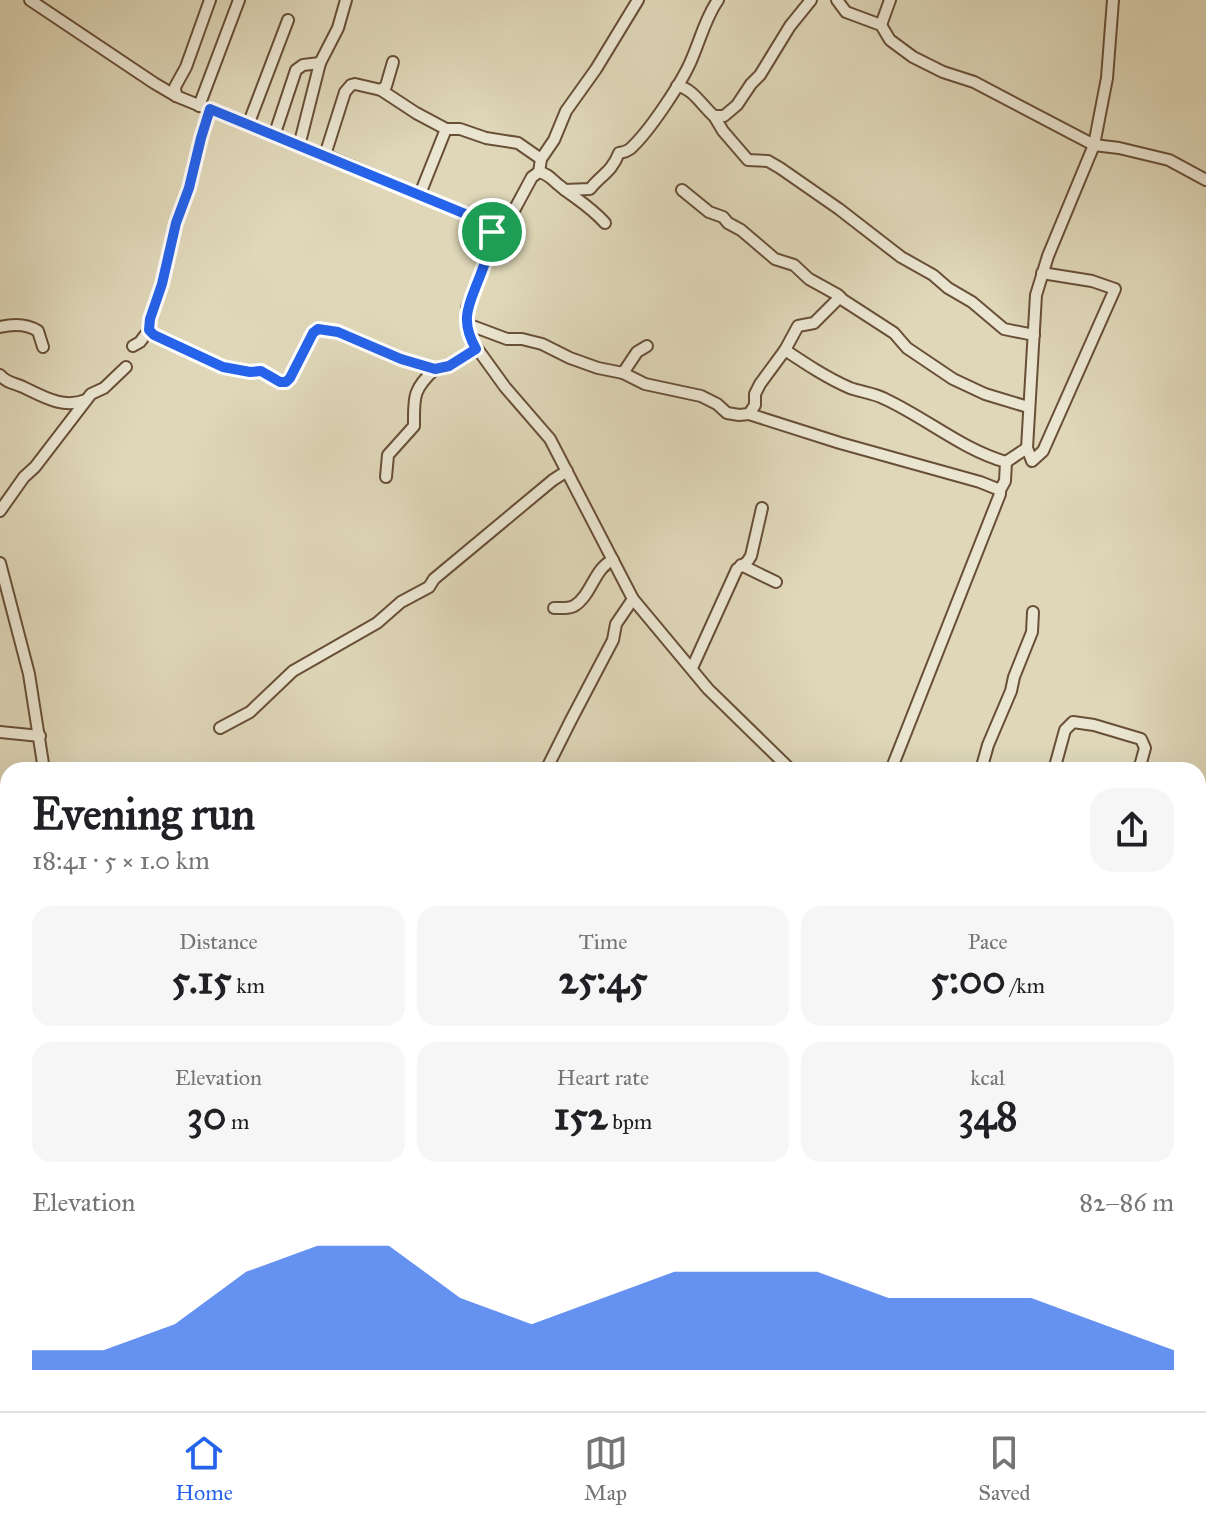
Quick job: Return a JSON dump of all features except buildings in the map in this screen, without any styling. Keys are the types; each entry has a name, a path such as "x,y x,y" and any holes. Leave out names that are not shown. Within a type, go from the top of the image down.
{"street":[{"path":"30,0 172,91 490,226 494,239 467,308 471,340 505,387 550,439 633,599 708,689 783,762"},
{"path":"172,91 186,67 210,0"},
{"path":"133,346 149,330 176,223 189,188 205,107 239,0"},
{"path":"299,146 320,63 338,28 346,0"},
{"path":"492,232 505,227 532,177 539,172 541,159 554,140 566,111 638,0"},
{"path":"565,190 590,189 603,178 619,153 630,149 650,125 694,55 696,43 718,0"},
{"path":"719,118 737,105 811,0"},
{"path":"837,0 846,12 881,25 890,40 913,57 943,72 974,82 1094,145 1169,160 1206,180"},
{"path":"881,25 890,0"},
{"path":"1042,273 1092,281 1115,289 1043,451 1032,461 1027,448 1036,295 1042,273 1048,256 1094,145 1107,78 1113,0"},
{"path":"248,125 288,20"},
{"path":"381,90 386,86 393,62"},
{"path":"274,136 296,70 303,65 320,63"},
{"path":"325,155 345,92 355,84 381,90 446,129 460,129 486,138 518,143 541,159"},
{"path":"677,86 684,87 719,118 723,131 748,160 768,161 780,168 901,257 972,302 1004,329 1034,335"},
{"path":"420,194 446,129"},
{"path":"539,172 547,174 591,207 605,223"},
{"path":"682,190 709,212 723,217 741,230 775,259 794,265 809,279 894,333 907,348 953,379 985,394 1028,407"},
{"path":"749,414 755,405 755,394 760,384 798,326 814,323 840,297"},
{"path":"467,324 499,337 542,344 570,358 623,373 645,384 701,396 727,413 749,414 1000,490"},
{"path":"0,327 31,327 38,331 43,347"},
{"path":"149,330 223,367 261,371 280,382 290,378 318,329 338,332 401,359 435,369 449,366 476,349"},
{"path":"623,373 637,352 647,346"},
{"path":"785,350 818,372 853,389 884,398 951,438 1006,462"},
{"path":"0,511 91,394 104,388 126,367"},
{"path":"386,477 388,455 414,426 412,402 427,376 435,369"},
{"path":"0,375 7,382 55,402 73,404 87,400"},
{"path":"1006,462 1027,448"},
{"path":"894,762 1005,481 1006,462"},
{"path":"220,728 250,712 293,671 377,623 401,602 429,587 434,579 567,471"},
{"path":"692,668 737,569 751,556 762,508"},
{"path":"554,608 575,606 592,586 602,566 613,560"},
{"path":"0,563 29,674 43,762"},
{"path":"741,565 776,582"},
{"path":"550,762 613,640 616,624 633,599"},
{"path":"983,762 1032,632 1033,612"},
{"path":"1056,762 1065,730 1073,722 1141,739 1145,748 1141,762"},
{"path":"0,732 40,736"}],"route":[{"path":"210,109 480,220 490,226 492,232 494,239 467,308 467,324 476,349 449,366 435,369 401,359 338,332 318,329 290,378 280,382 261,371 223,367 149,330 176,223 189,188 210,109"}]}
